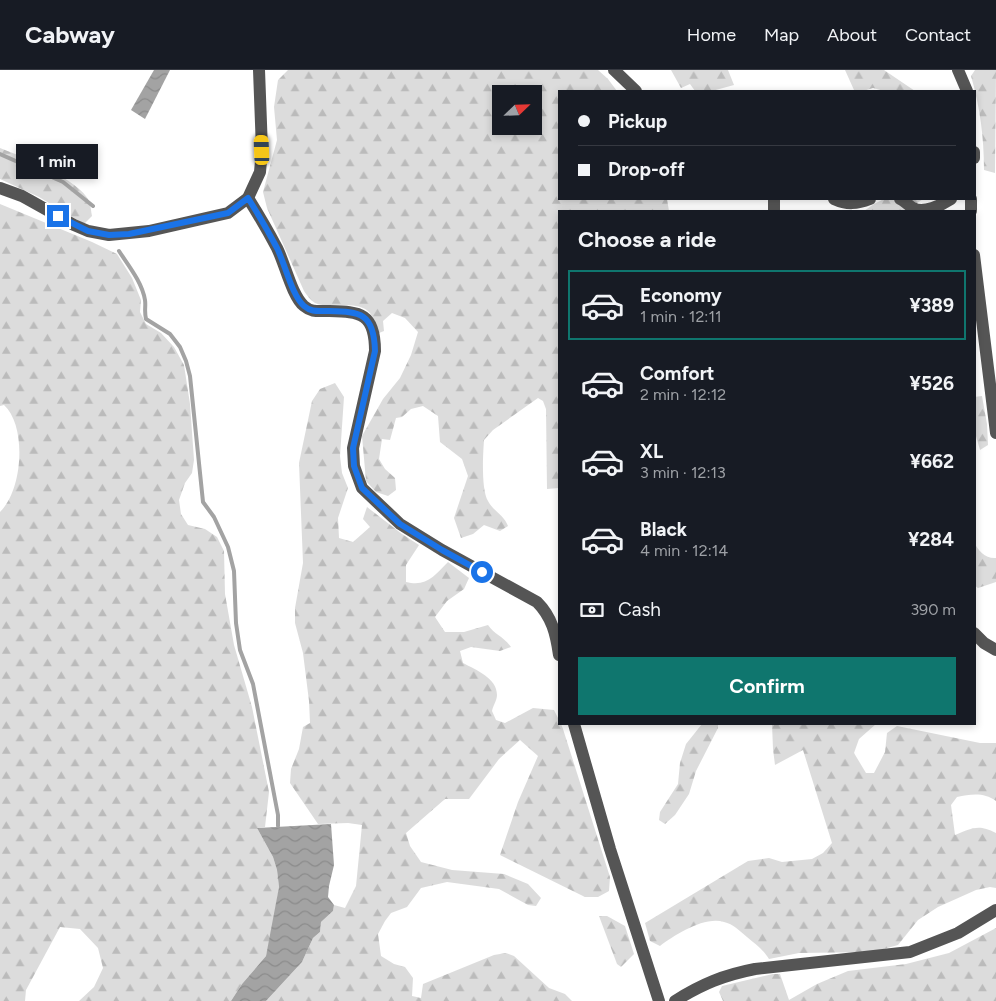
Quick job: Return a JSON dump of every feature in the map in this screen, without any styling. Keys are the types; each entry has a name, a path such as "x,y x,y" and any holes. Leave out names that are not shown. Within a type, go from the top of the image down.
{"street":[{"path":"0,188 22,196 74,225 88,231 109,235 149,231 228,213 248,198 256,184 261,165 259,70"},
{"path":"614,70 635,90"},
{"path":"958,70 967,90"},
{"path":"248,198 278,249 292,287 302,305 310,311 357,313 365,317 371,328 375,340 375,351 353,448 354,466 362,488 400,524 442,550 537,602 545,610 552,622 558,648"},
{"path":"837,200 858,204 868,200"},
{"path":"901,200 918,210"},
{"path":"925,210 945,204 950,200"},
{"path":"976,271 996,433"},
{"path":"976,635 984,643 996,650"},
{"path":"574,725 610,849 660,1001"},
{"path":"675,1001 712,980 736,972 910,952 958,933 996,910"}],"green space":[{"path":"288,70 598,70 616,90 558,90 558,200 667,200 669,210 558,210 558,488 547,489 546,409 543,401 538,398 493,430 484,440 484,489 488,501 508,526 500,531 484,525 473,534 461,538 454,518 468,476 462,459 440,442 438,416 423,406 411,409 402,417 396,418 390,440 382,439 379,459 385,469 395,478 396,490 388,496 376,492 366,481 362,436 383,399 400,378 411,355 418,332 405,318 392,313 383,321 384,331 379,333 372,316 364,308 350,305 321,305 313,302 304,291 267,208 263,192 277,140 274,107 278,80"},
{"path":"671,70 728,70 734,85 716,90 694,90 690,84 681,88"},
{"path":"845,70 884,70 914,90 880,90 873,88 854,90"},
{"path":"975,70 996,70 995,173 984,170 981,122 976,90 971,76"},
{"path":"0,148 49,170 74,185 89,201 92,216 84,224 39,197 0,179"},
{"path":"882,200 922,200 907,210 865,210"},
{"path":"0,204 117,254 132,278 141,300 140,312 146,324 161,333 174,347 184,365 190,404 194,460 192,473 185,483 179,500 181,514 188,525 205,529 217,537 224,551 225,594 234,645 252,707 269,792 265,827 257,828 273,857 279,887 266,956 242,984 231,1001 79,1001 94,987 103,968 98,948 80,929 60,927 26,990 25,1001 0,1001 0,512 8,502 14,489 19,458 19,442 11,415 4,405 0,406"},
{"path":"335,383 344,397 340,456 342,473 348,488 338,518 339,538 353,542 370,527 363,519 367,507 419,545 406,565 406,582 425,582 448,562 469,578 464,589 447,601 435,617 445,632 464,632 488,625 511,647 500,651 471,647 460,651 463,663 485,675 494,684 497,695 492,711 496,720 505,723 533,708 554,710 558,718 558,725 561,725 563,729 610,877 609,891 598,897 585,897 500,855 518,802 538,756 520,740 499,759 469,799 445,799 406,833 410,846 421,862 452,870 504,874 528,884 541,898 536,906 528,905 499,889 447,882 421,888 407,907 391,913 385,921 378,934 381,956 394,964 405,967 413,978 412,996 421,998 423,984 494,955 506,953 514,956 549,988 565,994 572,1001 266,1001 302,962 313,938 320,932 321,922 333,911 334,905 345,908 356,886 362,825 348,823 318,824 290,783 291,769 299,749 303,727 310,723 303,653 295,623 295,608 303,563 299,463 312,401 320,389"},
{"path":"982,396 987,424 988,445 980,450 976,436 976,397"},
{"path":"976,545 983,554 996,558 996,582 978,588 976,586"},
{"path":"701,725 718,725 696,771 689,794 675,815 665,824 659,820 660,812 678,784 680,763 686,744"},
{"path":"772,725 875,725 859,739 854,753 866,773 874,773 885,752 887,733 897,726 980,743 996,743 996,801 987,796 972,795 957,797 951,805 955,835 976,828 996,833 996,888 990,887 976,890 938,907 918,920 898,945 873,952 799,953 769,959 759,947 736,928 727,923 716,921 699,924 690,928 660,946 650,941 645,923 748,861 769,858 782,862 812,859 823,853 832,843 803,750 775,765"},
{"path":"599,916 607,916 625,926 634,954 621,967 617,964"},
{"path":"996,928 996,1001 723,1001 719,992 722,986 780,974 789,1000 817,984 848,971 906,964 949,953"}],"water":[{"path":"154,70 170,70 145,119 131,110"},
{"path":"331,824 334,865 328,897 334,905 333,911 321,922 320,932 313,938 302,962 266,1001 231,1001 242,984 266,956 279,887 273,857 257,828"}],"waterway":[{"path":"0,154 63,182 93,206"},
{"path":"119,251 141,287 145,300 146,319 170,334 180,347 186,361 190,376 203,502 214,517 228,547 234,571 236,623 240,650 253,684 278,815 278,826"}],"route":[{"path":"58,216 88,231 109,235 129,234 228,213 248,198 278,249 292,287 302,305 310,311 357,313 365,317 371,328 375,340 375,351 353,448 354,466 362,488 371,499 400,524 482,572"}]}
